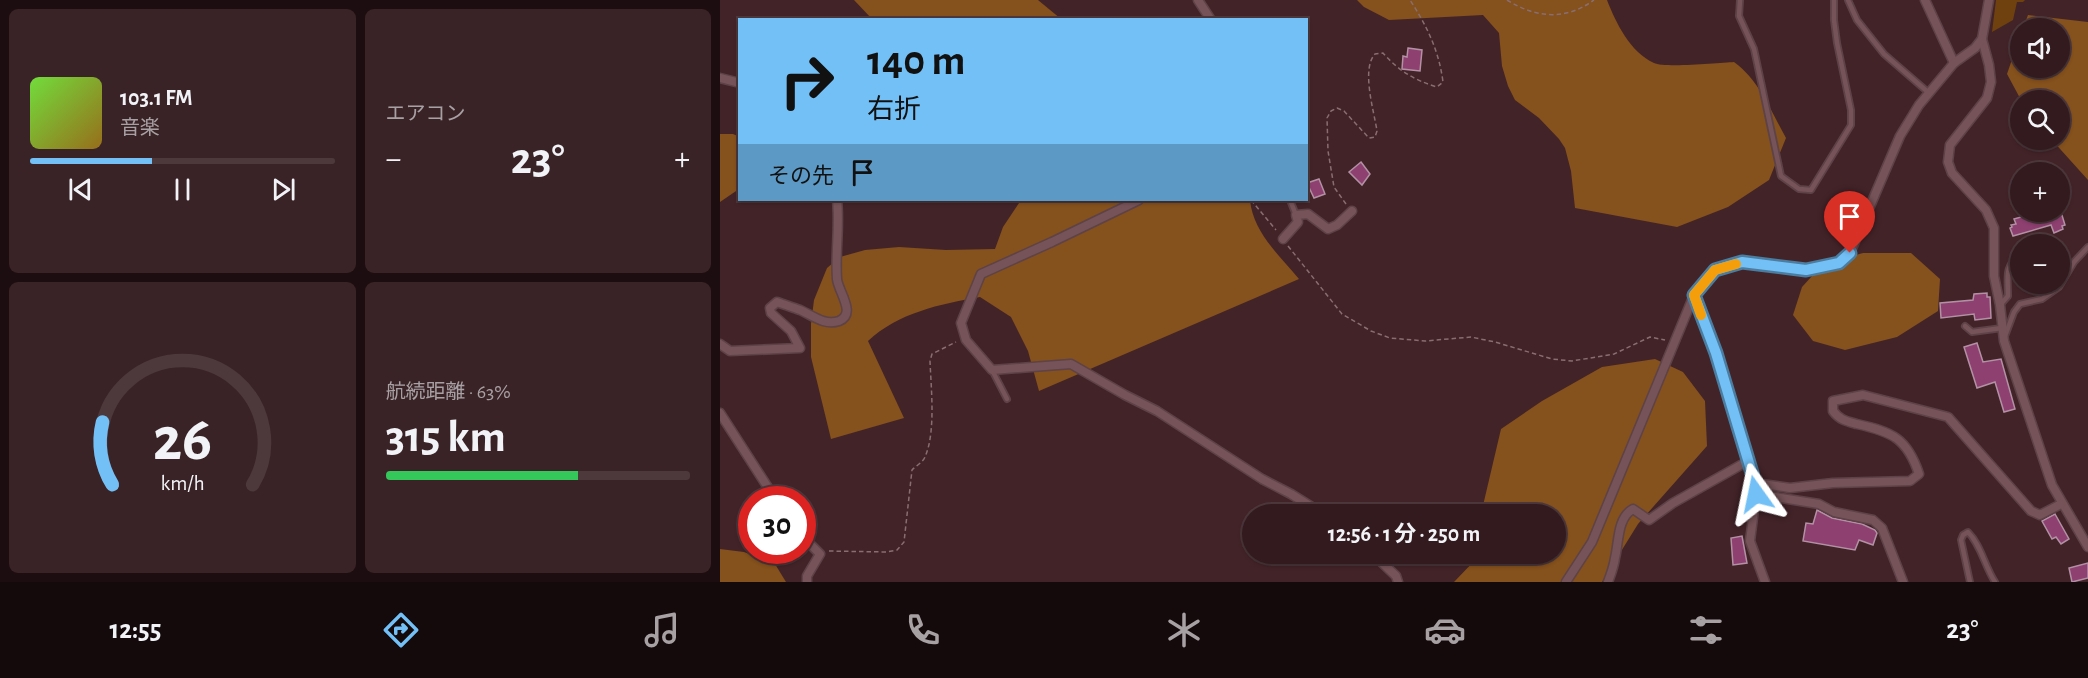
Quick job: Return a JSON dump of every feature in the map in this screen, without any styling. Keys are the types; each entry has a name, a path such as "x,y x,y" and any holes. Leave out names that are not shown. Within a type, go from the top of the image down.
{"street":[{"path":"1198,0 1210,18"},
{"path":"1925,0 1954,63"},
{"path":"1989,0 1982,39 1991,82 1987,98 1950,145 1948,162 1952,173 1986,210 1994,228 1994,276 2004,341 2052,485 2088,547"},
{"path":"1566,582 1592,542 1694,295 1715,270 1742,262 1806,270 1839,263 1850,253 1899,136 1929,93 1954,63 1975,48 1982,39"},
{"path":"720,78 738,82"},
{"path":"720,344 730,351 800,348 791,331 771,314 770,308 777,302 801,310 822,321 837,322 844,318 847,312 846,305 837,281 839,218 837,201"},
{"path":"1137,201 981,274 961,323 966,340 992,370 1071,364 1157,411 1262,479 1307,504"},
{"path":"1282,239 1298,222 1296,215 1308,214 1328,229 1337,225 1352,211"},
{"path":"1694,295 1716,353 1755,483 1756,494 1750,541 1765,582"},
{"path":"1755,483 1790,488 1833,483 1910,481 1919,474 1913,455 1902,441 1878,429 1839,419 1833,411 1833,401 1863,395 1948,417 2031,511 2040,514 2061,504"},
{"path":"720,413 767,486"},
{"path":"1608,582 1615,561 1622,522 1627,513 1633,509 1649,519 1748,461"},
{"path":"1756,494 1819,504 1834,512 1873,520 1882,528 1903,582"},
{"path":"807,582 807,576 820,554 816,550"},
{"path":"1383,564 1396,576 1398,582"}],"lane":[{"path":"1740,0 1739,16 1754,49 1781,176 1799,189 1811,190 1820,179 1851,125 1851,110 1834,20 1834,0"},
{"path":"1848,0 1857,20 1884,54 1929,93"},
{"path":"1290,201 1296,215"},
{"path":"2004,341 2014,312 2020,304 2042,299 2059,287 2074,262 2088,248"},
{"path":"2000,305 2008,296 2010,266"},
{"path":"1965,326 1972,332 2002,328"},
{"path":"992,370 1007,399"},
{"path":"1970,582 1961,540 1968,532 1974,538 1995,582"}],"path":[{"path":"1352,211 1334,187 1328,151 1327,118 1331,111 1336,108 1344,111 1369,138 1375,137 1377,131 1369,76 1370,60 1376,54 1383,53 1396,68 1426,84 1437,87 1443,82 1440,59 1423,19 1410,0"},
{"path":"1508,0 1534,14 1550,16 1568,12 1594,0"},
{"path":"1252,201 1342,314 1371,331 1390,338 1425,341 1471,337 1552,359 1572,361 1614,354 1650,337 1675,342"},
{"path":"820,554 831,550 886,552 897,550 904,542 912,470 925,459 929,444 932,409 930,361 932,354 955,342 966,340"}],"shaded area":[{"path":"854,0 1038,0 1060,18 871,18"},
{"path":"1357,0 1607,0 1619,27 1631,44 1645,58 1654,63 1680,65 1734,62 1751,78 1786,138 1769,180 1728,207 1677,227 1575,208 1571,171 1565,148 1539,118 1515,100 1502,66 1499,33 1483,15 1389,20 1364,7"},
{"path":"1996,0 2025,0 2017,2 2013,18 2010,18 2010,22 1992,32"},
{"path":"2028,15 2054,18 2027,18"},
{"path":"2070,20 2088,22 2088,180 2061,150 2070,150 2070,90 2016,90 2007,74 2010,65 2010,78 2070,78"},
{"path":"720,134 733,134 738,136 738,190 720,202"},
{"path":"1020,201 1250,201 1252,212 1262,233 1299,279 1039,391 1028,351 1011,317 980,297 920,311 893,323 868,341 904,418 831,439 811,357 814,300 827,268 840,257 865,250 899,247 946,250 995,249 1003,227"},
{"path":"1863,253 1911,253 1940,279 1938,311 1897,337 1845,350 1813,341 1793,315 1802,287 1823,264"},
{"path":"1655,359 1683,372 1705,401 1707,446 1638,524 1602,582 1454,582 1471,564 1566,564 1566,504 1483,504 1501,429 1542,401 1602,367"},
{"path":"720,549 738,551 738,564 775,564 786,582 720,582"}],"building":[{"path":"1408,48 1422,50 1420,71 1402,69 1403,56 1407,57"},
{"path":"1361,162 1370,174 1362,185 1349,172"},
{"path":"1319,179 1325,194 1314,198 1308,183"},
{"path":"2015,222 2064,222 2065,225 2062,226 2063,229 2054,233 2051,225 2012,234 2011,225 2016,224"},
{"path":"1987,293 1987,297 1990,297 1991,318 1975,320 1974,314 1941,318 1940,303 1973,300 1974,294"},
{"path":"1977,343 1983,362 2001,359 2015,409 2004,412 1995,382 1977,388 1964,347"},
{"path":"1817,510 1832,518 1862,524 1875,530 1877,533 1873,545 1859,540 1855,550 1803,541 1806,523 1813,524"},
{"path":"2055,514 2069,539 2061,544 2056,537 2052,539 2042,521"},
{"path":"1742,536 1747,563 1733,565 1731,538"},
{"path":"2088,563 2088,578 2072,582 2069,568"}],"slow traffic":[{"path":"1701,315 1694,295 1715,270 1736,264"}],"route":[{"path":"1756,494 1755,483 1716,353 1694,295 1715,270 1742,262 1806,270 1839,263 1850,253"}]}
